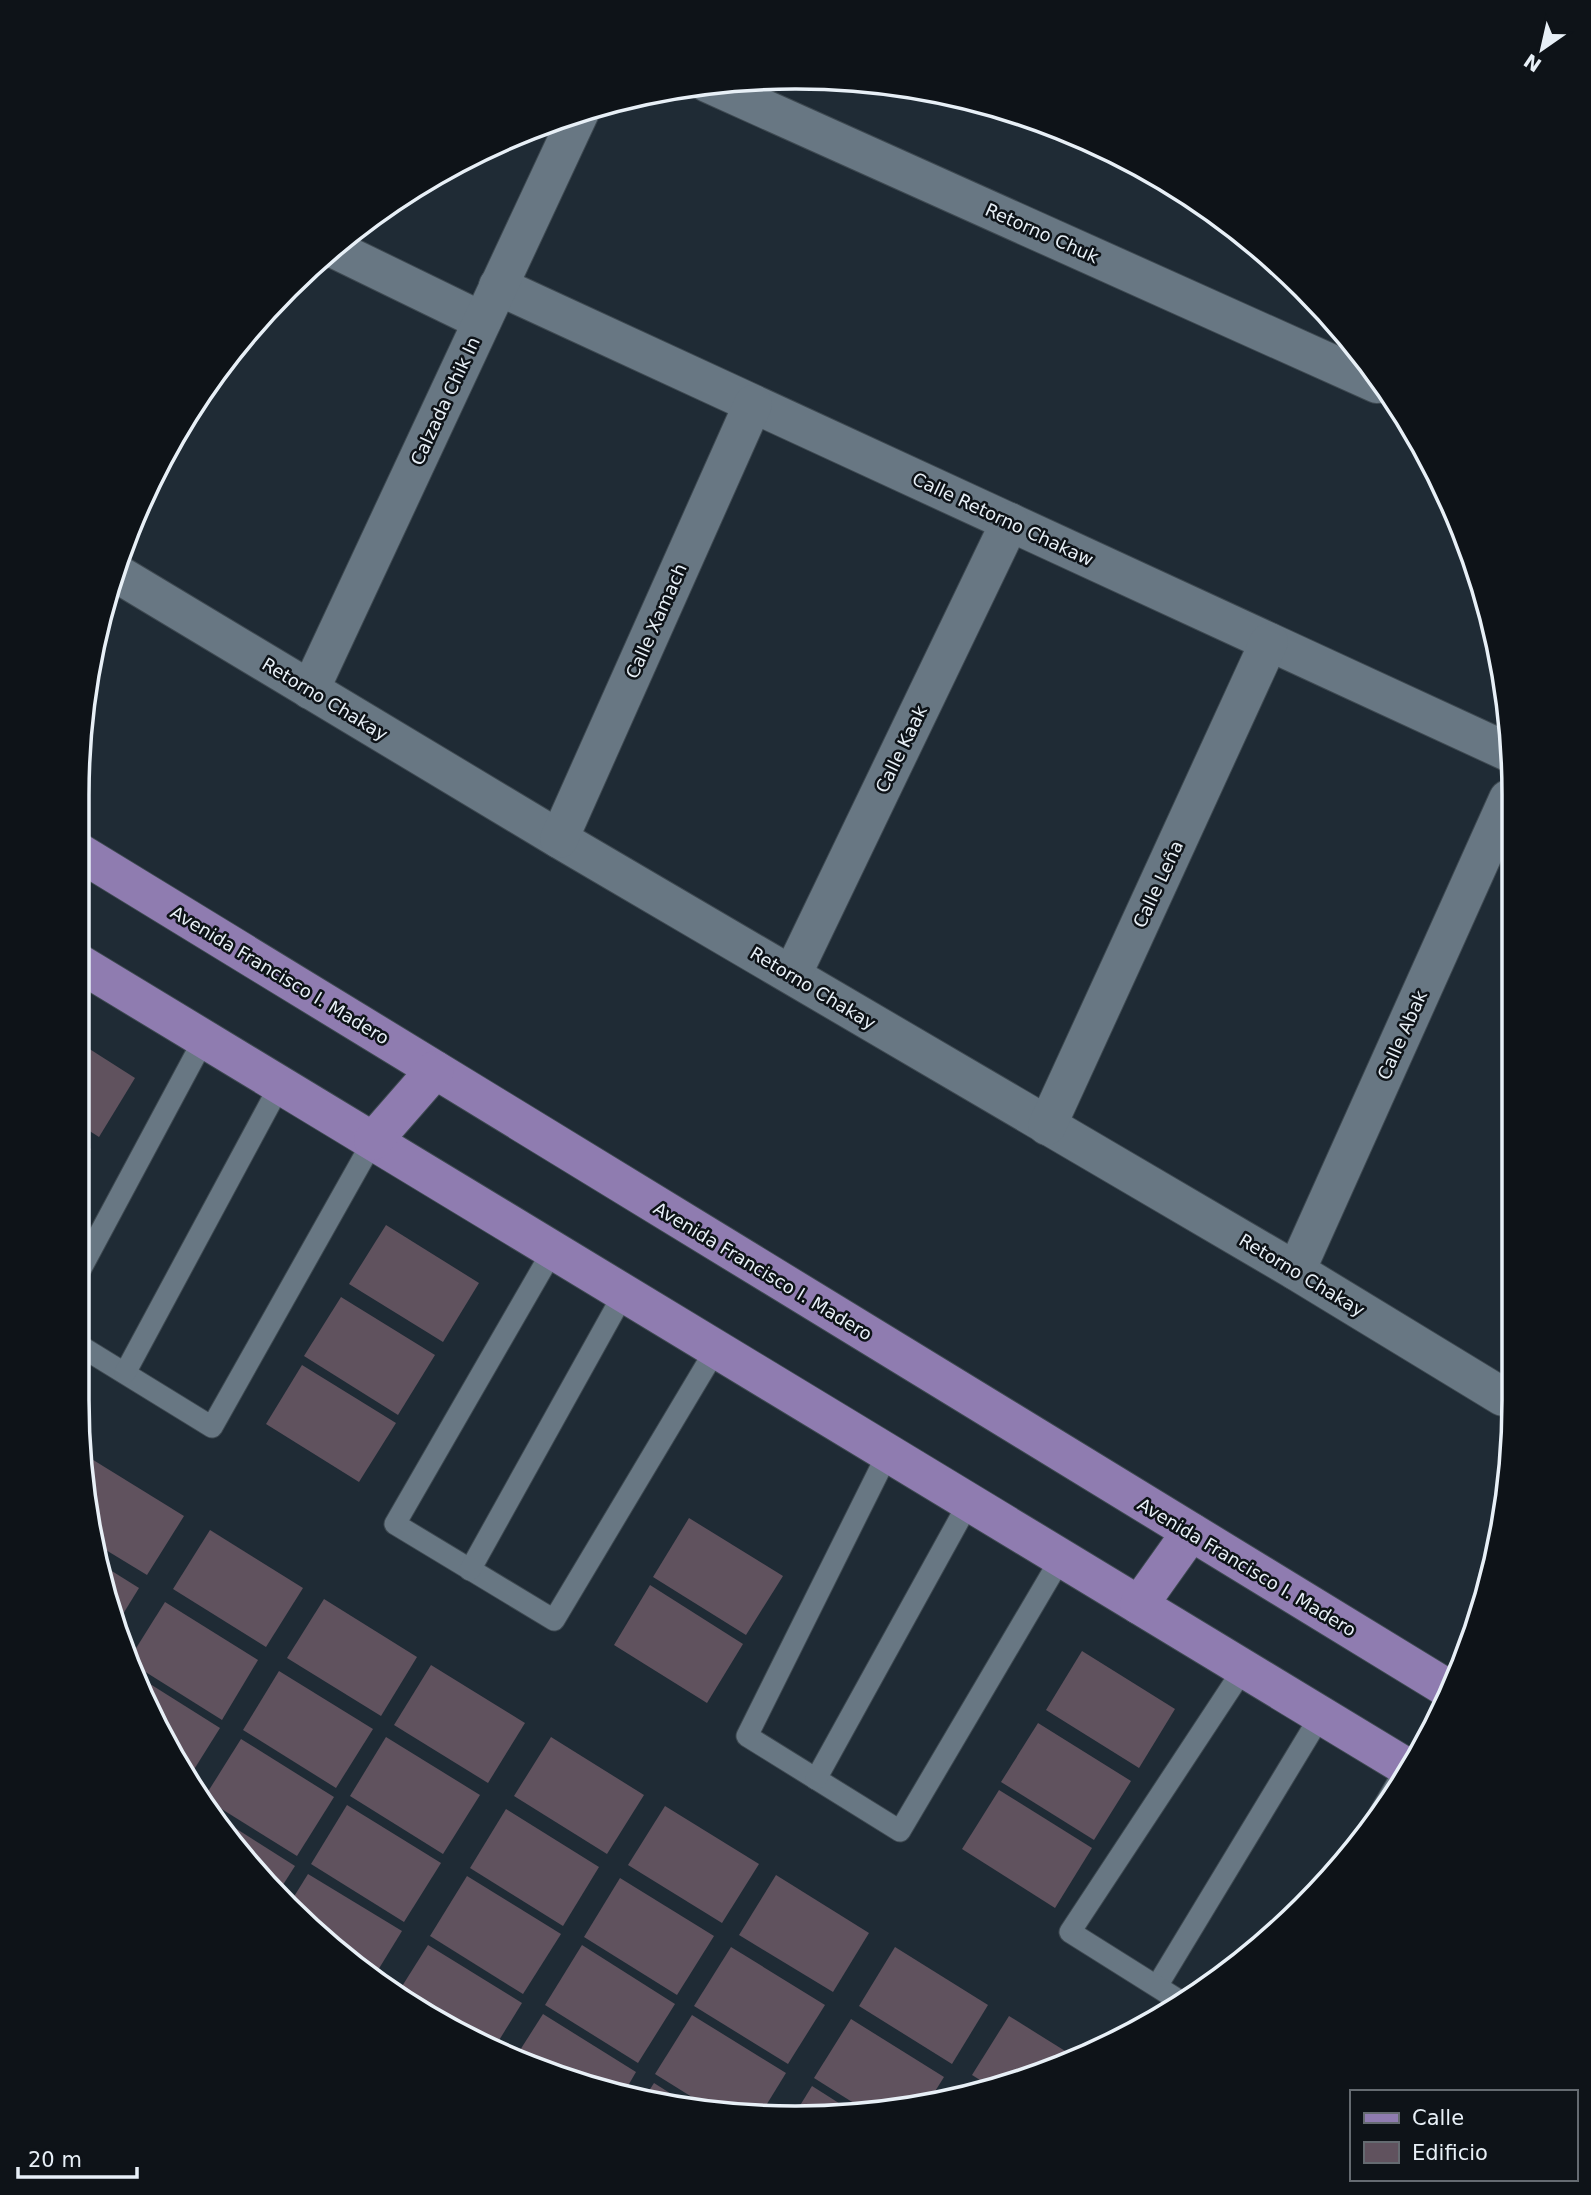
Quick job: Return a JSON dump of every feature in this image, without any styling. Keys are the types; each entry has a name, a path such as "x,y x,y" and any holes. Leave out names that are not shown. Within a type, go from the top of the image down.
{"main road":[{"name":"Avenida Francisco I. Madero","path":"89,858 1441,1685"},
{"path":"89,969 1401,1763"},
{"path":"373,1141 435,1070"},
{"path":"1139,1605 1191,1532"}],"street":[{"name":"Retorno Chuk","path":"729,93 1365,379"},
{"name":"Calzada Chik In","path":"310,690 574,125"},
{"path":"344,254 482,321"},
{"name":"Calle Retorno Chakaw","path":"498,286 1500,748"},
{"name":"Calle Xamach","path":"559,838 753,404"},
{"name":"Calle Kaak","path":"792,975 1010,522"},
{"name":"Retorno Chakay","path":"124,578 559,838 1296,1271 1502,1396"},
{"name":"Calle Leña","path":"1047,1126 1269,642"},
{"name":"Calle Abak","path":"1296,1271 1502,812"}],"lane":[{"path":"89,1254 204,1039"},
{"path":"125,1373 280,1085"},
{"path":"89,1351 212,1427 373,1141"},
{"path":"553,1250 395,1524 470,1570 554,1620 716,1349"},
{"path":"470,1570 624,1293"},
{"path":"888,1453 747,1736 900,1831 1061,1558"},
{"path":"816,1779 969,1502"},
{"path":"1173,1996 1070,1932 1244,1668"},
{"path":"1157,1986 1321,1715"}],"building":[{"path":"89,1049 135,1078 99,1137 89,1131"},
{"path":"386,1225 479,1283 443,1342 349,1284"},
{"path":"341,1297 435,1355 398,1415 304,1356"},
{"path":"302,1365 396,1423 359,1482 266,1424"},
{"path":"92,1459 184,1516 147,1575 106,1550"},
{"path":"689,1518 783,1576 746,1635 653,1577"},
{"path":"210,1530 303,1588 266,1647 173,1589"},
{"path":"110,1570 139,1588 123,1614"},
{"path":"650,1585 743,1644 707,1703 614,1645"},
{"path":"324,1599 417,1657 381,1716 287,1658"},
{"path":"165,1602 258,1660 222,1720 143,1671 135,1649"},
{"path":"1082,1651 1175,1709 1139,1768 1046,1710"},
{"path":"431,1665 525,1723 488,1783 394,1725"},
{"path":"279,1671 373,1729 336,1788 243,1730"},
{"path":"149,1683 220,1728 194,1769"},
{"path":"1038,1723 1131,1781 1094,1840 1001,1782"},
{"path":"386,1737 480,1795 443,1854 350,1796"},
{"path":"551,1737 644,1795 607,1854 514,1796"},
{"path":"241,1739 334,1797 297,1856 219,1808 208,1792"},
{"path":"999,1790 1092,1848 1055,1908 962,1849"},
{"path":"347,1805 441,1863 404,1922 311,1864"},
{"path":"665,1806 759,1864 722,1923 628,1865"},
{"path":"506,1809 599,1867 563,1926 470,1868"},
{"path":"234,1827 295,1866 283,1885"},
{"path":"308,1874 402,1931 379,1969 294,1897"},
{"path":"776,1875 869,1933 833,1992 739,1935"},
{"path":"467,1876 561,1934 523,1994 430,1936"},
{"path":"620,1878 714,1936 677,1995 584,1937"},
{"path":"428,1945 522,2003 499,2040 442,2011 402,1986"},
{"path":"582,1945 675,2004 638,2063 545,2005"},
{"path":"731,1947 825,2005 788,2064 694,2006"},
{"path":"895,1947 988,2005 952,2064 859,2006"},
{"path":"543,2014 636,2072 628,2085 568,2068 520,2050"},
{"path":"692,2015 786,2073 766,2105 694,2098 655,2074"},
{"path":"1009,2016 1066,2052 981,2081 972,2075"},
{"path":"851,2019 944,2077 935,2092 854,2103 814,2078"},
{"path":"654,2083 672,2095 658,2092 649,2090"},
{"path":"812,2086 840,2104 800,2106"}]}
